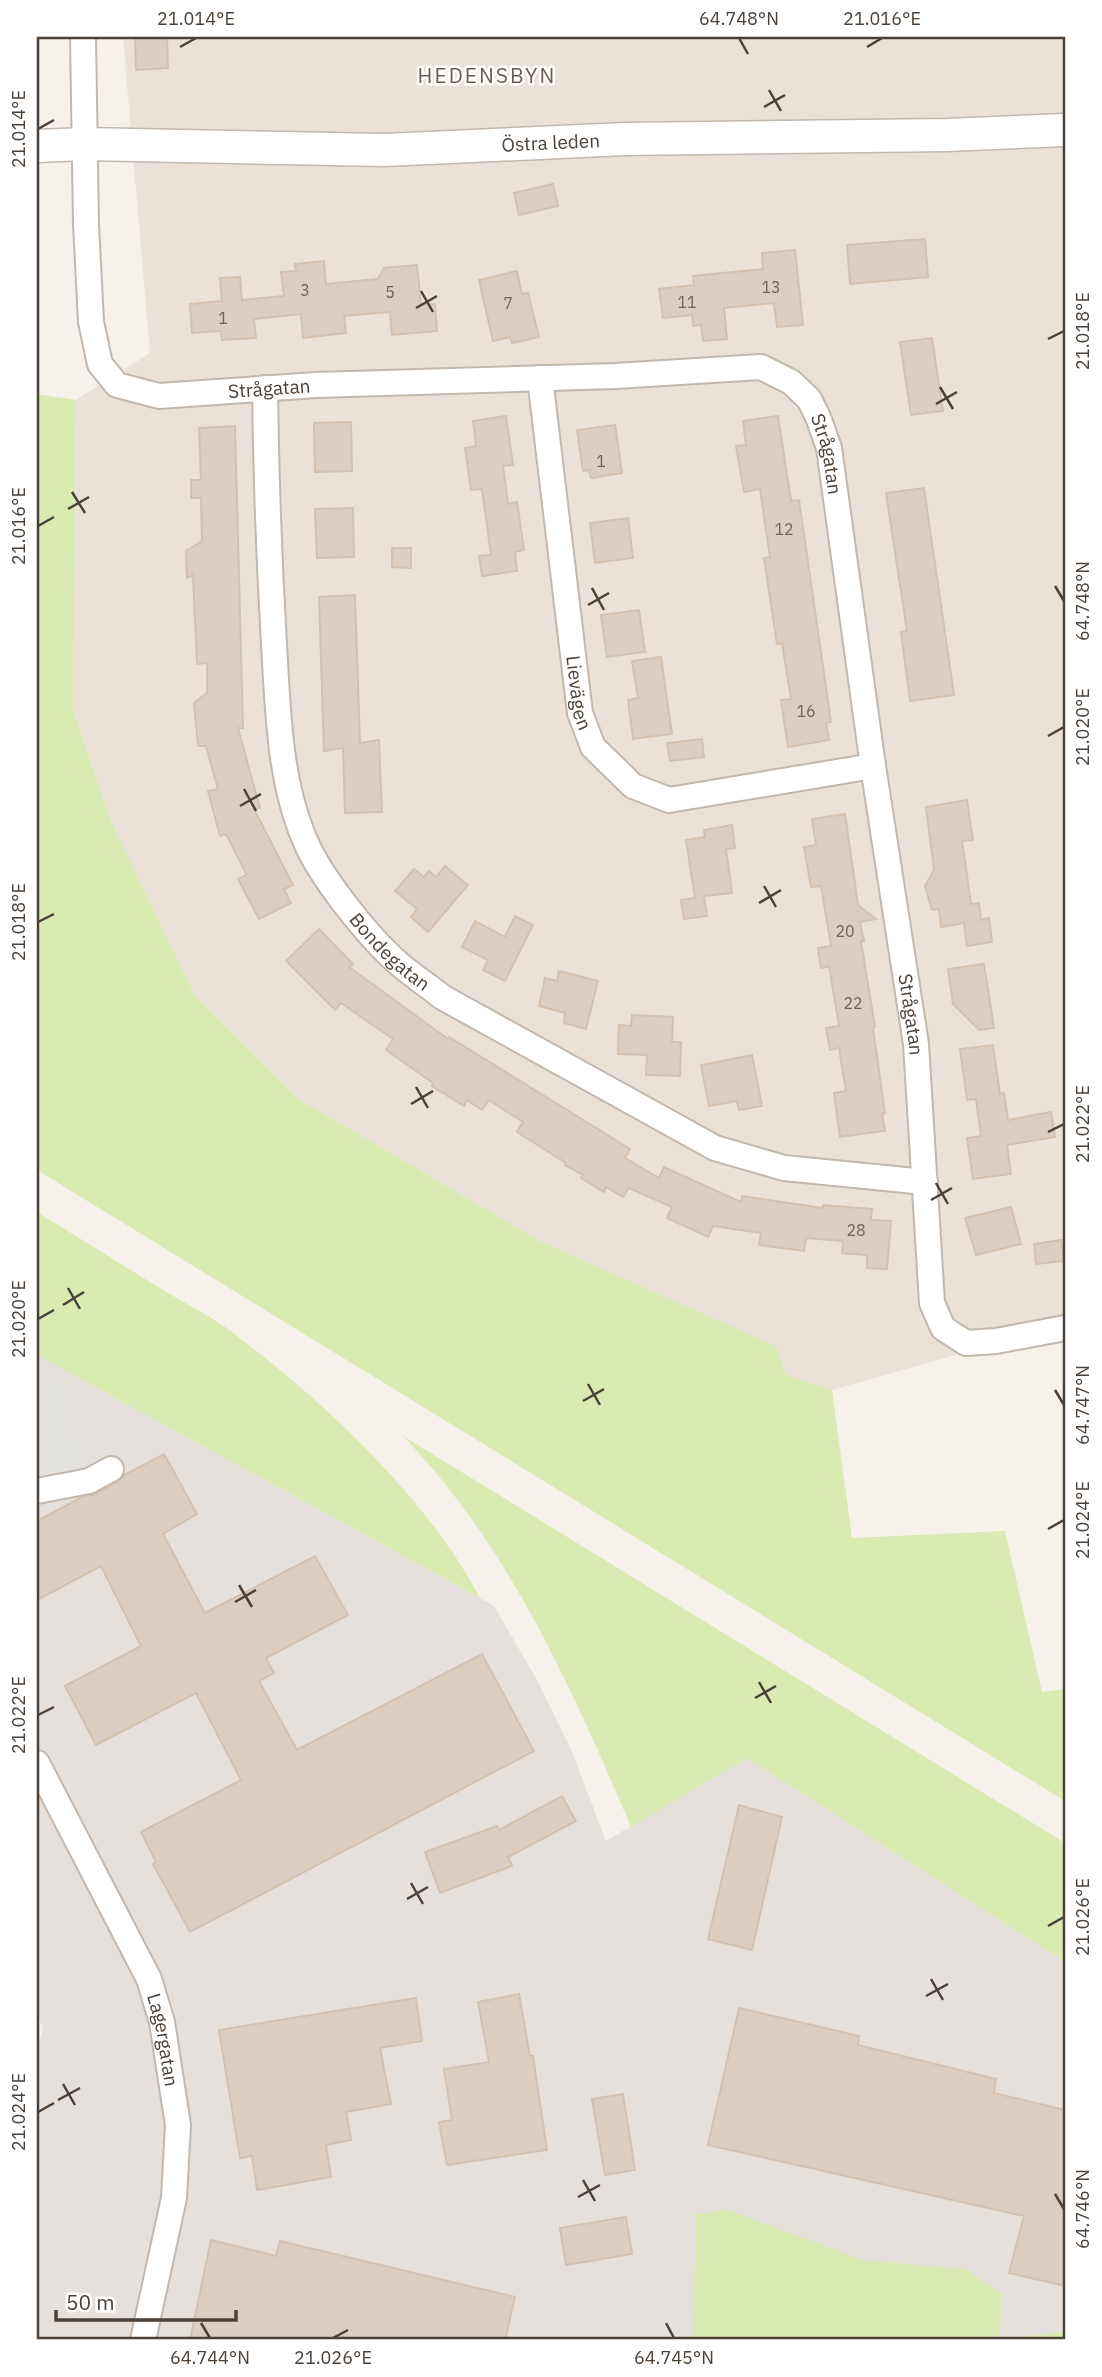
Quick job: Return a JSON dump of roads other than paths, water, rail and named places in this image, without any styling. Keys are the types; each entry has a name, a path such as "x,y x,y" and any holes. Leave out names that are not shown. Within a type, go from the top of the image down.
{"street":[{"name":"Strågatan","path":"83,37 91,322 100,364 117,385 159,396 265,388 761,367 791,382 809,399 829,448 873,766 916,1044 932,1303 943,1328 966,1343 996,1341 1065,1328"},
{"name":"Östra leden","path":"37,146 85,144 385,150 625,139 946,135 1065,130"},
{"name":"Lievägen","path":"540,378 580,713 593,747 633,786 668,800 873,766"},
{"name":"Bondegatan","path":"265,388 271,603 283,761 292,802 308,848 333,886 367,929 402,966 442,997 715,1148 784,1168 925,1182"},
{"path":"37,1491 89,1481 111,1469"},
{"name":"Lagergatan","path":"37,1763 149,1979 163,2022 178,2125 174,2198 143,2340"}],"district":[{"name":"HEDENSBYN","path":"487,76"}]}
